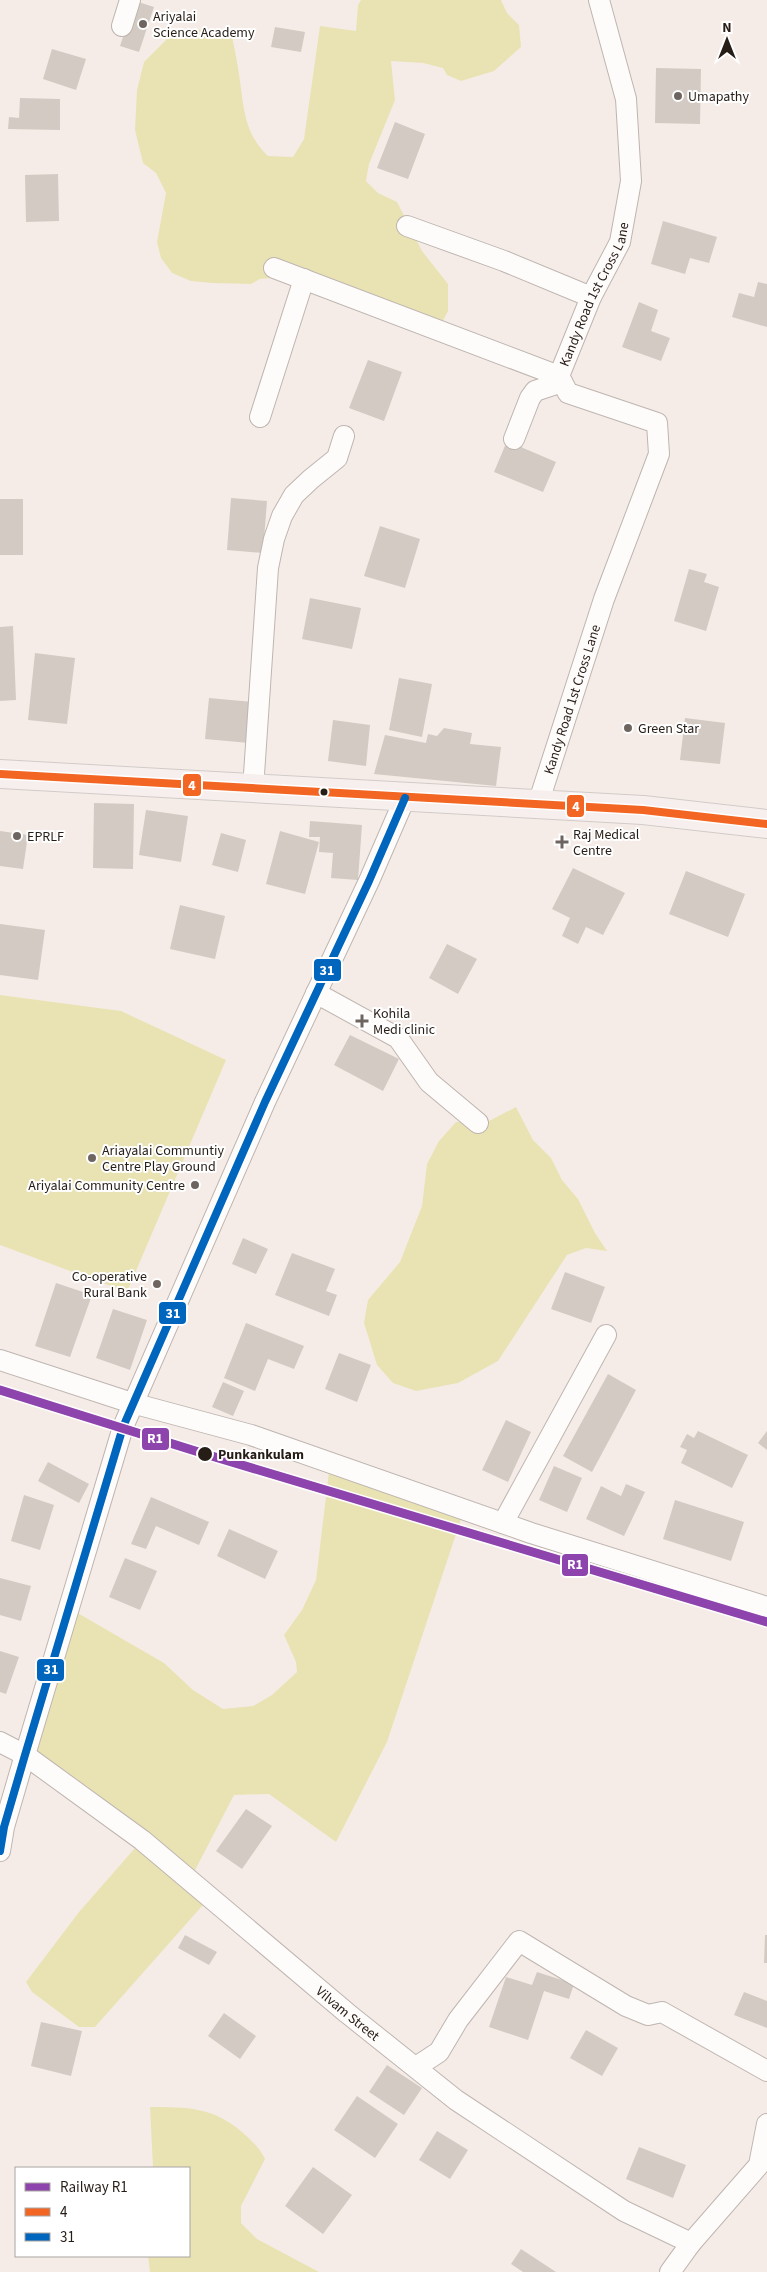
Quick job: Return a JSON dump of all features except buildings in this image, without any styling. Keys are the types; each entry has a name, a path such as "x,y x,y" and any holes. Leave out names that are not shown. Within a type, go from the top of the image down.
{"highway":[{"path":"0,774 643,810 767,824"}],"street":[{"path":"122,26 130,0"},
{"name":"Kandy Road 1st Cross Lane","path":"538,804 604,600 659,454 657,423 568,392 560,379 591,297 620,242 631,181 626,99 599,0"},
{"path":"407,226 504,261 591,297"},
{"path":"274,268 560,379"},
{"path":"260,417 304,279"},
{"path":"514,438 530,398 535,391 560,379"},
{"path":"253,789 268,568 274,540 282,516 294,495 337,458 344,436"},
{"path":"0,1851 4,1827 25,1755 132,1402 265,1102 369,881 405,798"},
{"path":"316,993 398,1038 429,1082 478,1123"},
{"path":"502,1523 606,1336"},
{"path":"0,1360 132,1402 251,1435 502,1523 767,1607"},
{"name":"Vilvam Street","path":"0,1742 25,1755 142,1840 347,2013 456,2100 624,2211 691,2243"},
{"path":"416,2067 439,2052 458,2020 519,1941 626,2006 648,2015 662,2012 767,2071"},
{"path":"670,2272 691,2243 759,2165 767,2124"}],"shaded area":[{"path":"361,0 501,0 507,13 519,25 521,47 494,71 461,81 447,75 443,68 423,63 391,61 395,100 369,164 366,181 378,193 397,202 422,251 448,284 448,311 435,336 272,278 260,279 251,284 191,281 172,273 161,258 157,242 166,193 156,173 143,163 135,130 137,90 144,62 169,37 182,32 206,29 231,32 249,128 260,147 268,156 293,157 304,139 320,26 356,31 358,5"},
{"name":"Ariayalai Communtiy Centre Play Ground","path":"0,995 121,1011 226,1060 127,1292 0,1245"},
{"path":"516,1107 533,1140 551,1158 562,1180 578,1199 595,1233 607,1251 586,1248 567,1255 498,1361 458,1383 416,1391 393,1383 377,1365 364,1323 368,1300 400,1262 422,1206 427,1164 439,1141 456,1122 489,1121"},
{"path":"330,1463 464,1510 387,1742 336,1842 269,1794 234,1795 190,1880 210,1897 95,2027 79,2027 32,1992 26,1982 79,1912 142,1840 25,1755 69,1608 164,1663 193,1690 223,1709 253,1706 272,1695 297,1672 296,1662 284,1635 302,1610 316,1580"},
{"path":"150,2107 176,2107 199,2110 210,2113 231,2124 252,2141 265,2159 241,2206 241,2223 257,2239 319,2272 150,2272 148,2257 190,2257 190,2167 153,2167"}],"rail line":[{"name":"R1","path":"0,1390 205,1454 767,1622"}],"transit line":[{"name":"4","path":"0,774 643,810 767,824"},
{"name":"31","path":"0,1851 4,1827 123,1427 265,1102 369,881 405,798"}],"place":[{"name":"Ariyalai Science Academy","path":"143,24"},
{"name":"Umapathy","path":"678,96"},
{"name":"Green Star","path":"628,728"},
{"name":"EPRLF","path":"17,836"},
{"name":"Raj Medical Centre","path":"562,842"},
{"name":"Kohila Medi clinic","path":"362,1021"},
{"name":"Ariayalai Communtiy Centre Play Ground","path":"92,1158"},
{"name":"Ariyalai Community Centre","path":"195,1185"},
{"name":"Co-operative Rural Bank","path":"157,1284"},
{"name":"Punkankulam","path":"205,1454"}]}
